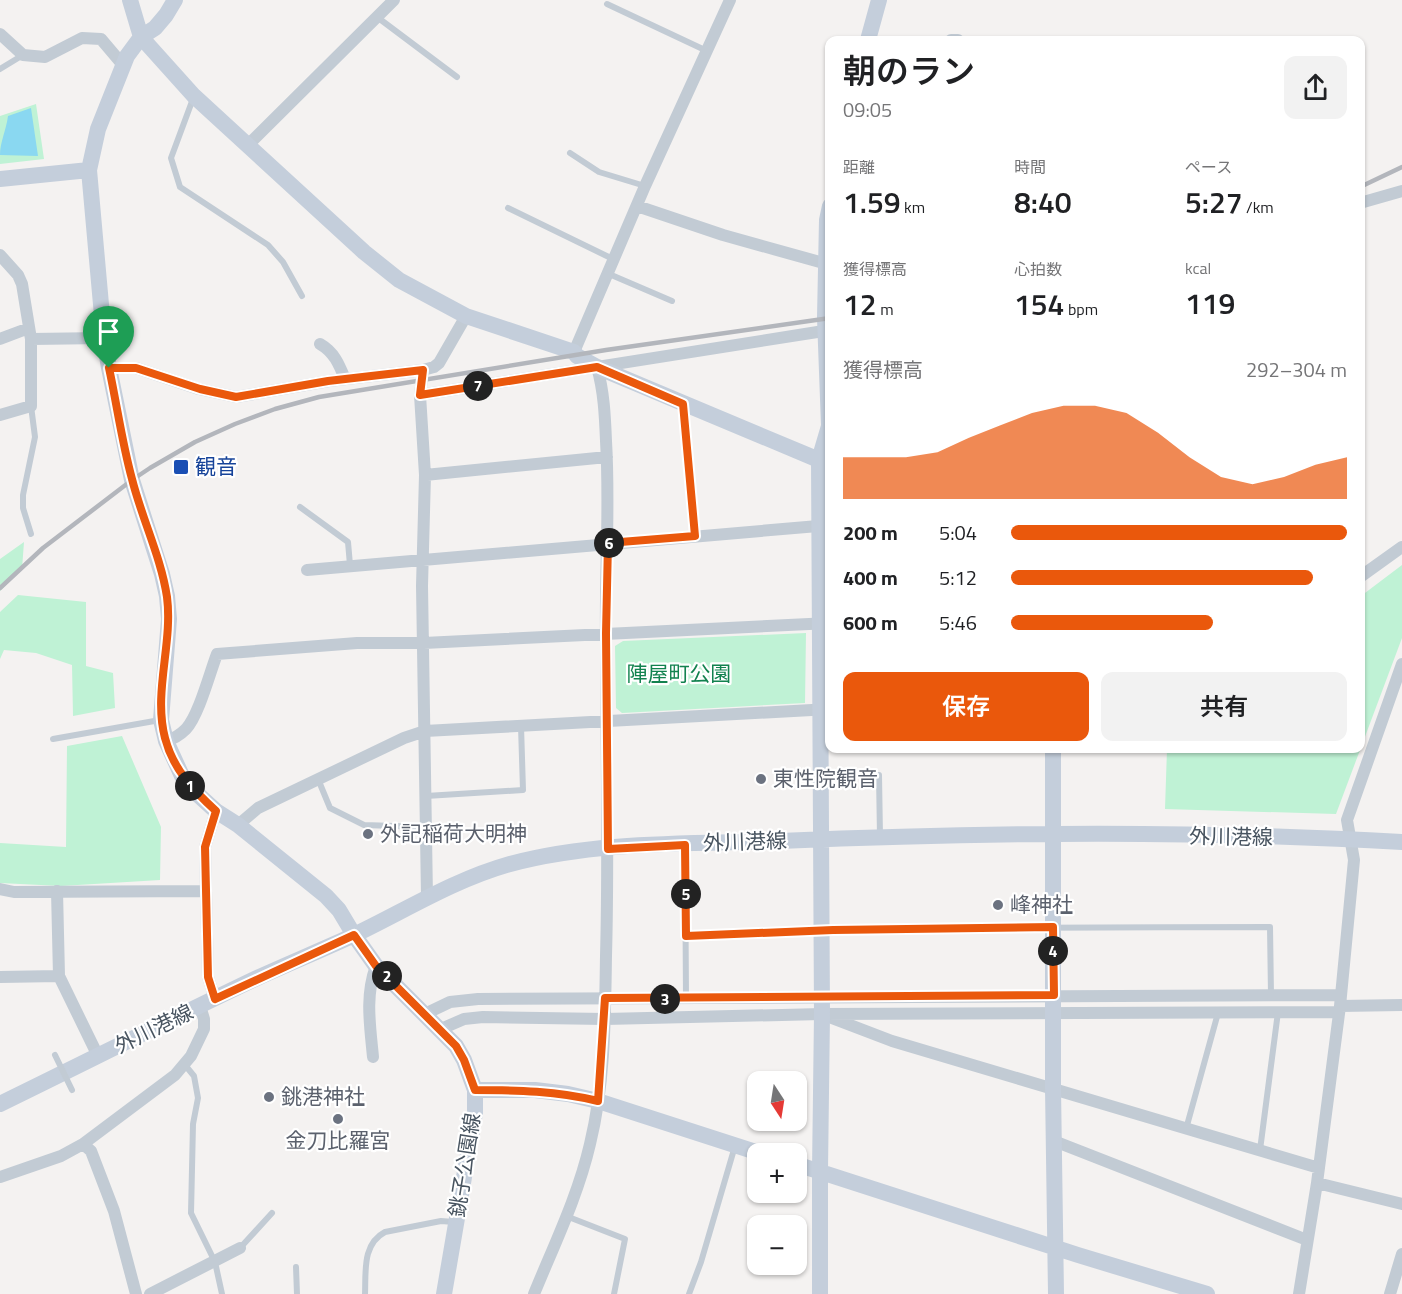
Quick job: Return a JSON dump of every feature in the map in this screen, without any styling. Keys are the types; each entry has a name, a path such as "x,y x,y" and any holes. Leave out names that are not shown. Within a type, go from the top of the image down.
{"street":[{"path":"130,0 141,37 194,96 364,252 399,280 466,316 574,352 597,367 819,460"},
{"name":"銚子公園線","path":"175,0 155,28 141,37 127,56 98,129 89,170 104,338 109,368 132,480 167,596 169,619 161,720 166,741 182,776 194,791 216,811 238,825 326,896 339,910 376,966 441,1029 456,1046 464,1060 475,1090 474,1113 444,1294"},
{"path":"247,146 394,0"},
{"path":"574,352 645,186 730,0"},
{"path":"869,36 879,0"},
{"path":"0,34 23,55 45,57 82,38 101,39 123,65"},
{"path":"0,179 89,170"},
{"path":"1365,202 1402,191"},
{"path":"637,206 723,235 825,263"},
{"path":"0,255 13,268 22,284 30,334 31,406 0,415"},
{"path":"109,368 136,368 200,389 236,397 345,379 423,370 439,363 466,316"},
{"path":"420,395 825,331"},
{"path":"0,339 30,334 104,338"},
{"path":"320,344 334,356 345,379"},
{"path":"534,1294 584,1168 598,1101 605,1019 608,849 607,457 603,390 597,367"},
{"path":"423,370 420,395 425,475 422,558 427,897"},
{"path":"820,1294 821,839 825,709 825,525 819,460 825,440"},
{"path":"425,475 607,457"},
{"path":"307,570 422,558 825,525"},
{"path":"1365,573 1402,547"},
{"path":"166,741 187,729 218,654 357,643 424,643 825,623"},
{"path":"1299,1294 1317,1183 1340,1005 1354,860 1347,820 1402,664"},
{"path":"238,825 258,808 404,738 425,731 825,709"},
{"path":"1053,753 1053,1088 1056,1294"},
{"path":"0,1177 61,1156 83,1144 186,1065 204,1029 208,1002 205,847 216,811"},
{"name":"外川港線","path":"0,1104 208,1002 354,935 427,897 505,866 542,856 608,849 685,845 1054,833 1402,842"},
{"path":"0,889 14,892 205,891"},
{"path":"57,891 59,976 98,1056"},
{"path":"373,1057 369,993 370,981 376,966"},
{"path":"0,977 59,976"},
{"path":"425,1014 444,1004 463,1000 605,998 1271,995 1340,1005"},
{"path":"441,1029 464,1019 605,1019 822,1014 1218,1013 1278,1012 1340,1005 1402,1005"},
{"path":"822,1014 892,1041 1319,1168"},
{"path":"475,1090 535,1090 568,1094 598,1101 747,1149"},
{"path":"1054,1141 1307,1240"},
{"path":"83,1144 91,1151 114,1211 136,1294"},
{"path":"807,1167 1207,1294"},
{"path":"1317,1183 1402,1203"},
{"path":"150,1294 240,1248"},
{"path":"1390,1294 1402,1254"}],"lane":[{"path":"607,4 708,51"},
{"path":"378,16 457,77"},
{"path":"0,69 23,55"},
{"path":"194,96 171,158 180,187 268,245 284,262 302,296"},
{"path":"570,153 599,172 645,186"},
{"path":"508,208 615,260"},
{"path":"609,274 672,301"},
{"path":"683,404 695,536"},
{"path":"31,406 35,436 22,495 23,508 31,534"},
{"path":"300,507 348,542 350,565"},
{"path":"53,739 161,720"},
{"path":"424,796 523,790 521,726"},
{"path":"879,776 880,838"},
{"path":"318,779 330,808 364,825 425,827"},
{"path":"685,845 687,999"},
{"path":"686,936 822,930 1270,927 1271,995"},
{"path":"1260,1150 1278,1012"},
{"path":"1186,1129 1218,1013"},
{"path":"55,1055 72,1090"},
{"path":"186,1065 194,1076 198,1098 193,1124 191,1213 215,1262 222,1294"},
{"path":"689,1294 701,1262 735,1145"},
{"path":"240,1248 272,1213"},
{"path":"566,1216 625,1239 614,1294"},
{"path":"364,1294 368,1253 376,1237 384,1232 441,1221 455,1222"},
{"path":"296,1267 297,1294"}],"green space":[{"path":"36,104 44,159 0,164 0,116"},
{"path":"24,542 22,569 0,591 0,559"},
{"path":"1402,565 1402,638 1365,737 1365,593"},
{"path":"18,595 86,602 86,666 113,673 115,708 73,716 72,665 36,653 4,650 0,659 0,612"},
{"name":"陣屋町公園","path":"806,633 805,703 622,713 616,708 615,646 623,641"},
{"path":"122,736 161,827 160,880 61,886 0,883 0,843 66,847 67,746"},
{"path":"1167,753 1359,753 1336,814 1165,809"}],"water":[{"path":"31,108 38,156 0,155 8,116"}],"railway":[{"path":"1365,185 1402,167"},
{"path":"0,588 43,548 150,468 195,442 275,409 319,397 606,350 825,319"}],"place":[{"name":"観音","path":"181,467"},
{"name":"東性院観音","path":"761,779"},
{"name":"外記稲荷大明神","path":"368,834"},
{"name":"峰神社","path":"998,905"},
{"name":"銚港神社","path":"269,1097"},
{"name":"金刀比羅宮","path":"338,1119"}],"route":[{"path":"597,367 683,404 695,536 608,543 606,633 608,849 685,845 686,936 833,930 1053,927 1054,995 605,998 598,1101 535,1090 475,1090 456,1046 376,966 354,935 215,999 208,977 205,847 216,811 194,791 182,776 166,741 161,720 161,706 169,619 167,596 132,480 109,368 136,368 200,389 236,397 328,381 423,370 420,395 597,367"}]}
